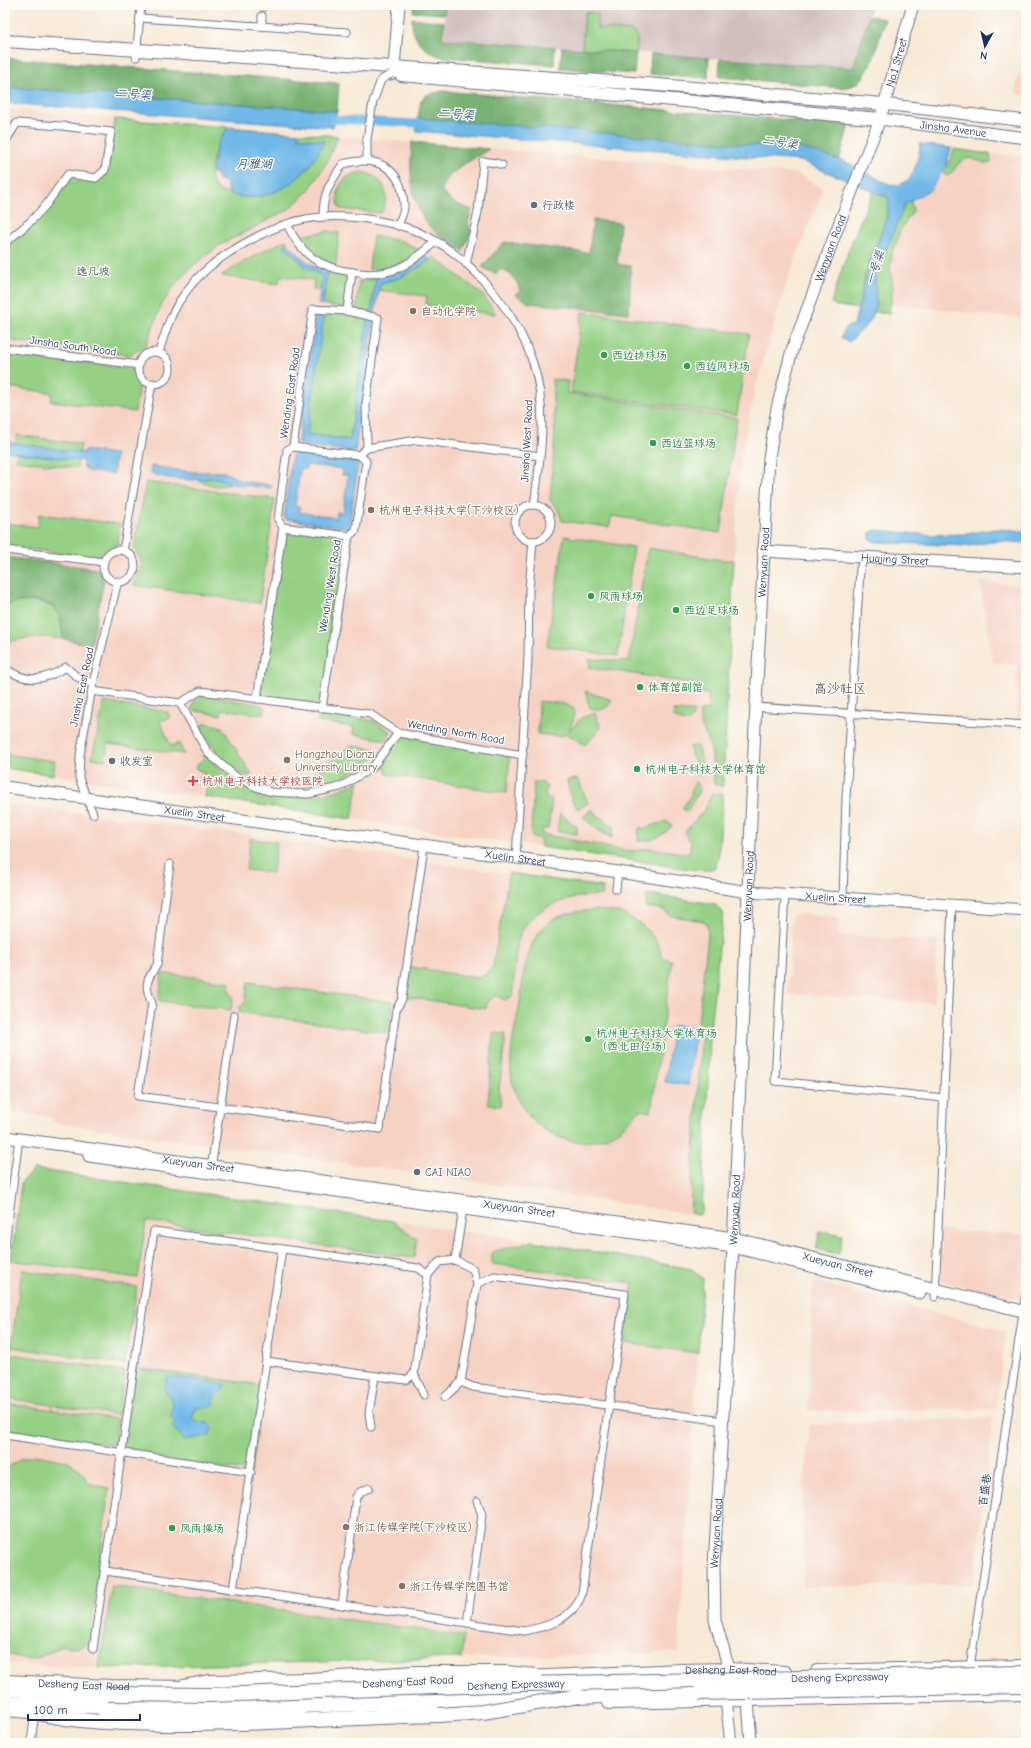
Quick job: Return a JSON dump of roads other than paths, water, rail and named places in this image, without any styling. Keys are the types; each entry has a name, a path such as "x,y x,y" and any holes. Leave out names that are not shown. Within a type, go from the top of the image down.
{"highway":[{"path":"183,1687 209,1682 311,1680 415,1673 506,1673 616,1682"},
{"name":"Desheng Expressway","path":"5,1689 108,1694 208,1695 616,1682 1026,1673"},
{"name":"Desheng Expressway","path":"5,1703 205,1709 579,1696 1026,1686"},
{"path":"35,1712 62,1719 153,1724 198,1724 483,1712 579,1696"}],"main road":[{"path":"393,70 399,5"},
{"name":"No.1 Street","path":"880,119 883,104 913,5"},
{"path":"5,41 137,54"},
{"path":"5,48 137,54 646,84 883,104"},
{"path":"393,70 880,119"},
{"name":"Jinsha Avenue","path":"883,104 1026,121"},
{"name":"Jinsha Avenue","path":"880,119 1026,138"},
{"name":"Wenyuan Road","path":"729,1669 715,1620 714,1565 733,1243 763,550 769,458 777,408 792,350 880,119"},
{"name":"Huajing Street","path":"763,550 1026,567"},
{"name":"Xuelin Street","path":"5,787 618,872 749,892 1026,910"},
{"name":"Xueyuan Street","path":"5,1137 463,1209 733,1243"},
{"name":"Xueyuan Street","path":"5,1144 211,1169 733,1243 1024,1314"},
{"name":"Desheng East Road","path":"5,1681 110,1686 309,1686 729,1669 774,1672 1026,1666"},
{"path":"729,1669 748,1700 751,1743"},
{"path":"729,1669 726,1700 732,1743"},
{"path":"5,1710 108,1716 214,1716 311,1714 525,1704 1026,1694"}],"street":[{"path":"137,54 142,5"},
{"path":"262,16 262,26"},
{"path":"140,18 347,32"},
{"path":"367,160 367,139 372,102 381,80 393,70"},
{"path":"5,142 17,123 62,126 111,132 105,170 96,178 68,174 46,204 31,221 5,243"},
{"path":"159,352 170,320 182,296 204,272 231,251 261,234 286,224 323,217 359,218 398,226 404,206 399,180 388,168 374,161 359,160 343,164 328,185 323,202 323,217"},
{"path":"466,264 478,212 483,161 502,165"},
{"path":"286,224 292,236 306,253 324,266 335,270 368,275 398,270 412,262 436,242"},
{"name":"Jinsha West Road","path":"398,226 416,231 436,242 466,264 493,291 523,336 534,364 541,394 540,456 534,505"},
{"path":"352,272 347,311 378,318 366,404 367,448"},
{"name":"Wending East Road","path":"257,698 283,527 278,520 287,450 294,446 313,309 347,311"},
{"name":"Jinsha South Road","path":"5,348 139,365"},
{"path":"159,352 167,358 170,367 169,372 164,380 152,383 144,380 141,376 139,365 140,360 148,353 159,352"},
{"path":"123,550 152,383"},
{"path":"294,446 359,455 367,448 417,440 540,456"},
{"name":"Wending West Road","path":"322,708 349,536 356,530 366,461 359,455"},
{"path":"534,505 544,508 552,522 546,536 533,541 524,538 519,534 515,524 516,518 521,510 534,505"},
{"path":"283,527 349,536"},
{"path":"516,858 523,755 533,541"},
{"path":"5,550 104,562"},
{"path":"123,550 132,557 135,567 134,572 128,579 118,581 109,577 105,573 104,562 109,553 123,550"},
{"path":"843,898 845,813 860,569 864,557"},
{"name":"Jinsha East Road","path":"92,814 79,778 80,755 93,683 118,581"},
{"path":"5,668 19,676 31,679 45,679 66,667 77,677 93,683"},
{"path":"92,691 180,704 200,691 257,698 370,714 398,733"},
{"name":"Wending North Road","path":"180,704 208,753 235,776 256,787 271,792 308,794 340,787 372,768 398,733 523,755"},
{"path":"756,707 1026,725"},
{"path":"170,864 157,965 149,976 146,989 152,1003 138,1096 380,1129 396,1010 402,999 424,846"},
{"path":"616,889 618,872"},
{"path":"785,894 775,1081 944,1098"},
{"path":"935,1293 952,906"},
{"path":"211,1169 234,1014"},
{"path":"5,1245 18,1146"},
{"path":"455,1260 463,1209"},
{"path":"94,1649 154,1231 418,1268 428,1275"},
{"path":"233,1590 282,1249"},
{"path":"424,1395 414,1374 428,1275 439,1262 455,1260 473,1269 477,1284 461,1382 445,1397"},
{"path":"105,1571 524,1631 545,1627 565,1618 580,1599 586,1571 625,1294 494,1276 477,1284"},
{"name":"百盛巷","path":"970,1667 1026,1293"},
{"path":"266,1361 406,1380 414,1374"},
{"path":"371,1427 368,1413 375,1376"},
{"path":"461,1382 473,1387 723,1421"},
{"path":"5,1435 251,1472"},
{"path":"342,1605 356,1497 360,1492 369,1488"},
{"path":"467,1623 482,1515 477,1501"},
{"path":"31,1743 35,1712"}],"water":[{"path":"5,87 337,111 333,127 5,103"},
{"name":"一号渠","path":"417,118 804,149 850,164 884,182 897,185 909,179 913,173 918,158 920,144 951,148 946,167 930,190 905,204 875,278 876,306 869,323 849,342 841,337 846,327 854,325 870,260 878,243 888,214 889,198 801,161 416,131"},
{"name":"月雅湖","path":"228,127 300,133 297,137 324,141 308,167 286,186 273,193 244,197 229,194 226,182 218,179 217,175 212,172 216,147"},
{"path":"288,244 307,262 327,273 322,305 318,304 322,276 305,266 284,246"},
{"path":"425,256 430,259 413,271 380,283 375,313 371,312 376,278 390,275 402,270"},
{"path":"316,314 324,315 307,434 350,440 367,321 373,322 355,452 298,444"},
{"path":"5,442 84,453 85,450 116,454 113,474 88,471 83,466 83,461 5,451"},
{"path":"294,453 356,462 358,464 349,528 285,519 284,516 292,455","holes":["306,465 343,469 342,475 348,475 343,513 337,512 336,518 299,512 300,507 295,506 300,469 306,469"]},
{"path":"151,466 191,472 224,472 242,481 272,485 271,488 233,484 217,478 190,480 169,478 150,473"},
{"path":"995,529 1026,531 1026,543 998,541 968,546 876,542 870,539 870,533 875,530 931,535 964,534"},
{"path":"673,1025 696,1028 688,1085 665,1082"},
{"path":"168,1376 225,1384 223,1390 214,1397 214,1404 211,1407 196,1408 192,1418 197,1422 208,1423 212,1427 210,1435 185,1440 172,1427 175,1421 171,1417 173,1402 164,1389"}],"waterway":[{"name":"二号渠","path":"326,119 428,124"}],"tunnel":[{"path":"262,16 263,5"}],"place":[{"name":"行政楼","path":"534,205"},
{"name":"自动化学院","path":"413,311"},
{"name":"西边排球场","path":"604,355"},
{"name":"西边网球场","path":"687,366"},
{"name":"西边篮球场","path":"653,443"},
{"name":"杭州电子科技大学(下沙校区)","path":"371,510"},
{"name":"风雨球场","path":"591,596"},
{"name":"西边足球场","path":"676,610"},
{"name":"体育馆副馆","path":"640,687"},
{"name":"Hangzhou Dianzi University Library","path":"287,760"},
{"name":"收发室","path":"112,761"},
{"name":"杭州电子科技大学体育馆","path":"637,769"},
{"name":"杭州电子科技大学校医院","path":"193,781"},
{"name":"杭州电子科技大学体育场 （西北田径场）","path":"588,1039"},
{"name":"CAI NIAO","path":"417,1172"},
{"name":"浙江传媒学院(下沙校区)","path":"346,1527"},
{"name":"风雨操场","path":"172,1528"},
{"name":"浙江传媒学院图书馆","path":"402,1586"}],"district":[{"name":"高沙社区","path":"840,688"}],"park label":[{"name":"逸凡坡","path":"93,271"}]}
